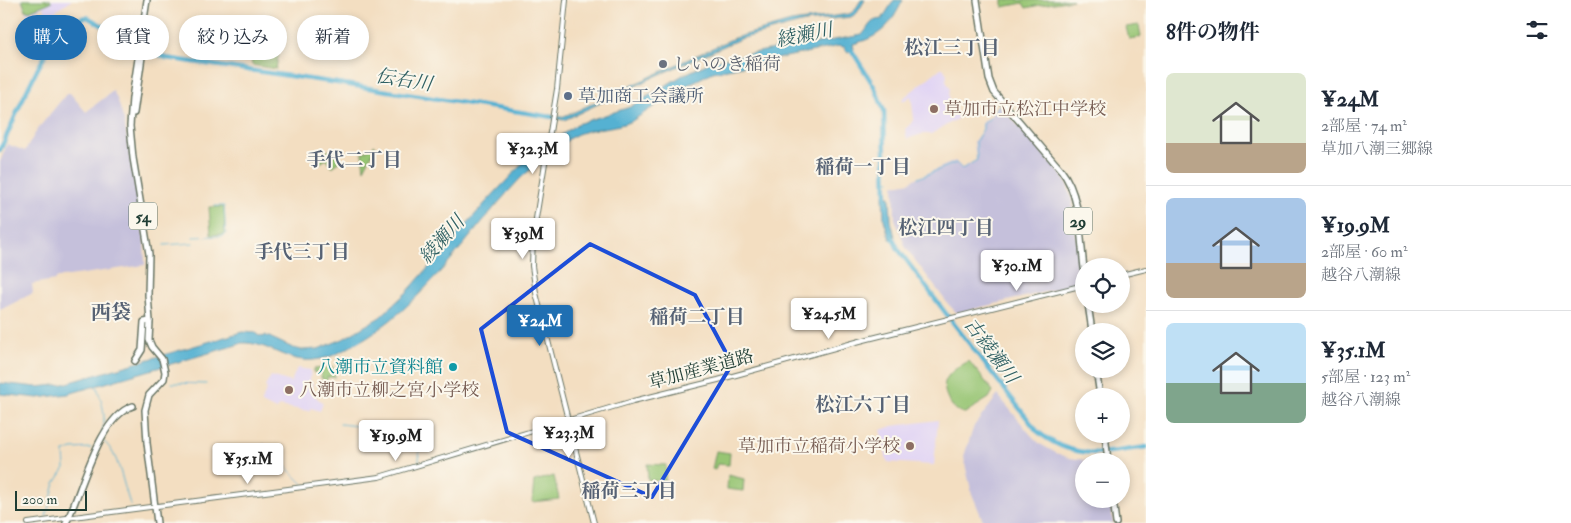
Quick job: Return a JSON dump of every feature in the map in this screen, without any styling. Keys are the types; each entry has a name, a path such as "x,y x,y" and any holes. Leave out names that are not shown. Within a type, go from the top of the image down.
{"main road":[{"name":"54","path":"149,0 131,104 131,137 132,158 149,254 149,340 162,359 165,372 164,379 149,395 146,405 159,523"},
{"path":"566,0 552,117 533,237 533,269 536,293 594,523"},
{"name":"29","path":"977,0 991,86 999,100 1070,182 1074,195 1083,258"},
{"path":"1130,273 1146,269"},
{"name":"草加産業道路","path":"28,523 68,520 157,506 372,478 638,400 1075,287"},
{"name":"54","path":"136,361 142,350 144,322 150,321"},
{"path":"68,520 101,439 122,411 133,406"},
{"path":"1114,508 1116,523"}],"highlighted area":[{"path":"590,244 695,295 732,364 652,497 507,432 481,329"}],"shaded area":[{"path":"21,0 72,0 50,15 47,15 43,7 27,15"},
{"name":"草加市立松江中学校","path":"941,68 947,74 946,81 950,88 949,97 958,115 957,119 931,134 922,134 907,139 905,129 914,119 911,96 902,102 902,99"},
{"path":"113,91 124,121 144,237 145,265 55,278 55,280 32,284 33,293 0,310 0,162 7,144 25,151 37,130 67,93 70,93 86,112"},
{"path":"999,104 1060,173 1067,184 1072,201 1079,258 1075,258 1075,285 957,313 948,304 906,248 895,219 894,185 911,182 955,161 962,168 976,160 974,141 982,130 982,123 991,116"},
{"name":"八潮市立柳之宮小学校","path":"297,368 311,370 310,380 313,385 311,387 316,397 323,403 320,411 311,408 309,411 279,406 276,410 262,403 267,388 265,387 271,376 291,382"},
{"path":"998,395 1040,444 1056,453 1075,459 1075,508 1111,508 1113,523 984,523 972,494 964,456 974,426"},
{"name":"草加市立稲荷小学校","path":"938,420 934,465 887,462 881,430 892,426"}],"green space":[{"path":"22,0 51,0 51,2 26,11"},
{"path":"1003,0 1073,0 1026,8 1023,3 1003,7"},
{"path":"1139,25 1141,37 1129,39 1126,27"},
{"path":"251,60 277,60 276,69 252,65"},
{"path":"376,146 364,169 362,153"},
{"path":"331,150 335,151 341,161 332,167 326,159 319,164 317,160 314,160 313,157"},
{"path":"209,207 224,207 225,234 211,235"},
{"path":"969,361 993,391 989,398 965,413 956,410 949,402 945,391 945,382 952,372"},
{"path":"333,367 335,377 327,377 327,383 324,383 323,378 321,378 321,373 314,373 314,369"},
{"path":"716,451 730,453 729,465 717,464 715,470 712,469"},
{"path":"647,464 666,465 665,481 648,480"},
{"path":"728,475 744,479 743,491 727,489"},
{"path":"554,476 559,499 532,502 534,481"}],"water":[{"path":"861,0 865,0 857,13 851,17 805,22 740,39 656,76 564,120 548,118 549,115 561,117 572,113 734,38 791,22 849,14 854,11"},
{"path":"894,0 903,0 884,29 871,38 853,44 854,49 847,52 844,47 839,46 713,72 685,86 632,121 577,134 570,138 557,151 518,181 442,270 402,311 379,329 334,355 320,359 298,359 251,343 241,343 68,394 38,398 0,394 0,383 37,387 64,384 242,332 256,333 264,337 265,335 293,348 302,350 318,349 343,339 380,317 407,292 525,161 577,124 630,107 683,75 713,61 789,46 862,35 872,22 882,19"},
{"path":"883,196 890,196 891,221 895,237 890,239 884,220"}],"waterway":[{"name":"伝右川","path":"0,150 35,73 47,53 60,35 73,23 87,17 166,58 552,117"},
{"name":"古綾瀬川","path":"849,46 875,88 884,111 886,201"},
{"path":"918,178 956,163 962,169 977,160 976,141 983,129 983,124 992,116 999,105"},
{"path":"193,237 221,236 226,234 224,206 215,206"},
{"name":"古綾瀬川","path":"891,234 898,249 1037,431 1050,441 1076,451 1103,452 1146,447"},
{"path":"164,245 193,243"},
{"path":"172,383 206,384"},
{"path":"97,387 104,415 102,432"},
{"path":"340,424 392,430 405,438 411,436 420,444 419,461"},
{"path":"103,441 109,446 117,462 131,506"},
{"path":"264,444 272,453"},
{"path":"46,517 55,483 65,468 64,452 72,449 91,448"},
{"path":"274,455 303,484"}],"place":[{"name":"しいのき稲荷","path":"663,64"},
{"name":"草加商工会議所","path":"568,96"},
{"name":"草加市立松江中学校","path":"934,109"},
{"name":"八潮市立資料館","path":"453,367"},
{"name":"八潮市立柳之宮小学校","path":"289,390"},
{"name":"草加市立稲荷小学校","path":"910,446"}],"district":[{"name":"松江三丁目","path":"952,47"},
{"name":"手代二丁目","path":"354,159"},
{"name":"稲荷一丁目","path":"863,166"},
{"name":"松江四丁目","path":"946,227"},
{"name":"手代三丁目","path":"302,251"},
{"name":"西袋","path":"111,312"},
{"name":"稲荷二丁目","path":"697,316"},
{"name":"松江六丁目","path":"863,404"},
{"name":"稲荷三丁目","path":"629,490"}],"water label":[{"name":"綾瀬川","path":"804,34"},
{"name":"綾瀬川","path":"441,239"}]}
